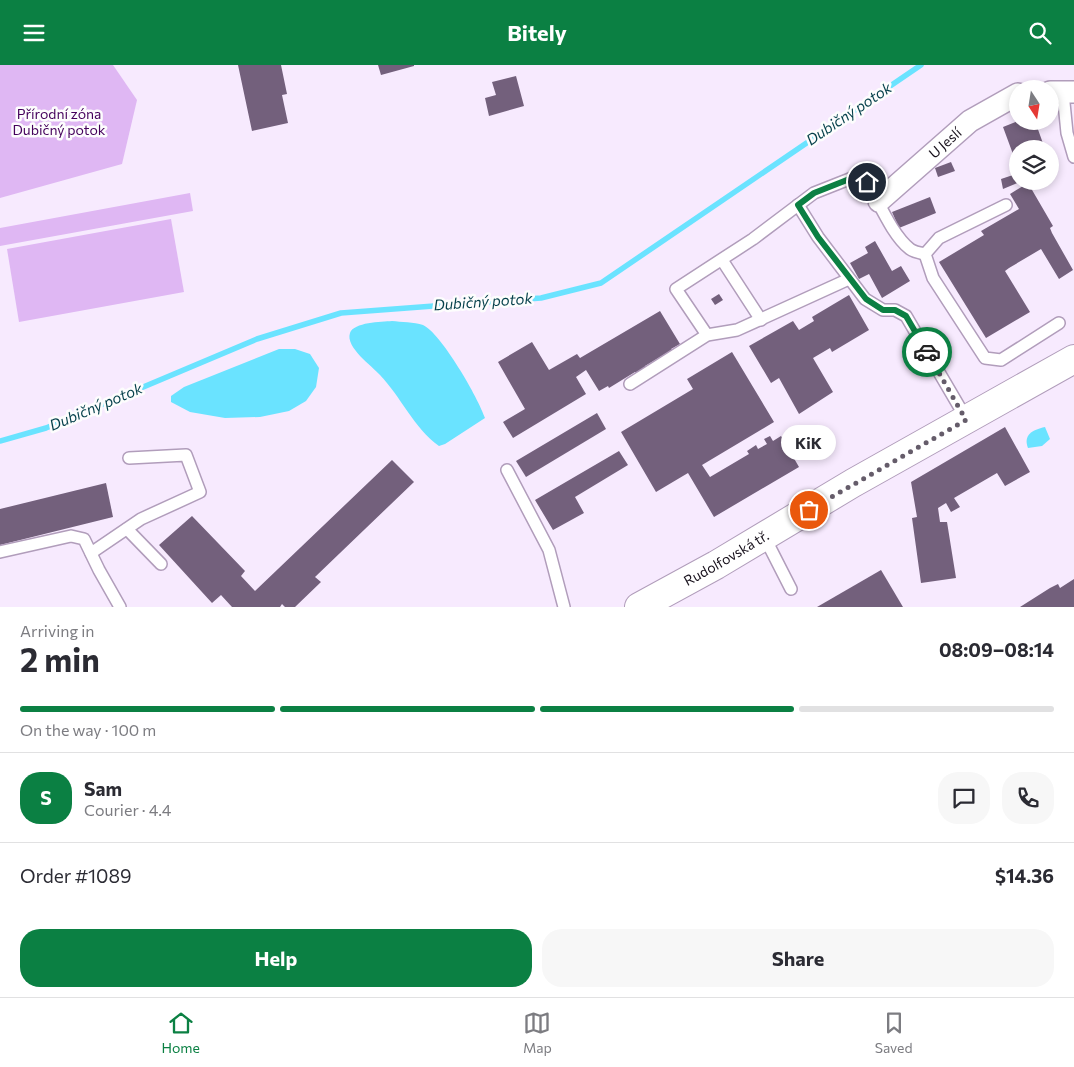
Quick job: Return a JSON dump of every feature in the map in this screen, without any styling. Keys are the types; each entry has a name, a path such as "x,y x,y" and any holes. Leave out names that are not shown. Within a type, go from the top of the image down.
{"main road":[{"name":"Rudolfovská tř.","path":"639,607 853,483 1074,359"}],"street":[{"name":"U Jeslí","path":"879,201 970,121 1009,100"}],"lane":[{"path":"1062,92 1067,133 1074,157"},
{"path":"707,335 676,289 753,239 814,193 852,178 867,182 903,242 912,251 925,254"},
{"path":"798,205 818,237 866,299 883,310 895,310 906,316 966,420"},
{"path":"925,254 939,238 1006,205"},
{"path":"925,254 933,278 985,358 1001,360 1059,323"},
{"path":"722,260 761,320"},
{"path":"630,385 707,335 737,330 849,279"},
{"path":"91,553 142,519 200,492 186,455 129,459"},
{"path":"507,470 549,550 564,607"},
{"path":"127,529 161,564"},
{"path":"0,552 71,536 84,539 120,607"},
{"path":"764,536 790,589"}],"green space":[{"name":"Přírodní zóna Dubičný potok","path":"0,65 113,65 137,100 122,164 0,198"},
{"path":"190,193 193,211 0,246 0,228"},
{"path":"171,219 184,292 19,322 7,249"}],"water":[{"path":"392,321 423,325 431,331 458,367 485,418 445,444 439,446 430,439 388,384 360,356 351,344 350,333 353,329 368,323"},
{"path":"279,349 295,349 310,354 319,368 316,387 306,401 289,411 260,417 225,418 190,412 171,402 171,396 184,387"},
{"path":"1045,427 1050,439 1042,446 1028,448 1028,436 1036,430"}],"building":[{"path":"238,65 281,65 287,94 282,95 288,123 252,131"},
{"path":"378,65 414,65 414,66 381,75"},
{"path":"516,76 524,106 489,116 485,98 496,95 492,82"},
{"path":"1009,125 1009,130 1038,130 1042,140 1009,140 1009,143 1003,127"},
{"path":"951,162 955,171 938,177 935,168"},
{"path":"1009,176 1009,186 1003,189 1001,179"},
{"path":"1017,190 1032,190 1053,226 1050,228 1052,233 1073,270 1059,279 1041,249 1005,271 1030,312 986,338 939,262 984,235 981,231 1019,209 1010,194"},
{"path":"930,197 936,213 899,228 892,212"},
{"path":"875,241 892,271 901,266 910,281 882,298 869,274 859,279 850,263 868,253 865,247"},
{"path":"719,294 723,300 715,305 711,299"},
{"path":"849,295 869,330 832,352 830,348 813,358 833,392 799,414 779,378 771,383 749,346 793,321 799,330 814,321 812,317"},
{"path":"660,311 680,344 645,366 646,368 637,374 635,372 609,388 608,386 599,391 586,370 576,377 586,394 513,438 503,422 525,409 498,362 532,342 549,370 577,354 580,358"},
{"path":"732,352 774,422 702,465 710,477 749,454 747,451 756,445 758,449 767,444 764,439 770,436 773,441 781,436 799,467 714,517 688,473 656,492 621,432 693,389 687,379"},
{"path":"597,413 606,429 526,477 516,461"},
{"path":"1005,427 1030,472 1005,486 997,473 954,498 960,507 951,512 946,503 938,508 940,522 947,522 956,578 921,583 912,518 917,517 911,482"},
{"path":"619,451 628,465 575,497 584,513 553,530 535,500"},
{"path":"392,460 414,482 315,577 321,582 295,607 285,607 282,604 280,607 232,607 221,595 212,603 159,545 192,516 245,571 241,576 255,591"},
{"path":"106,483 113,517 0,545 0,509"},
{"path":"881,570 903,607 817,607"},
{"path":"1074,579 1074,607 1020,607 1050,588 1058,584 1060,588"}],"waterway":[{"name":"Dubičný potok","path":"0,441 46,428 257,339 341,313 541,298 601,283 921,65"}],"way so far":[{"path":"809,510 853,483 966,420 927,352"}],"place":[{"name":"KiK","path":"809,510"}],"route":[{"path":"867,182 852,178 814,193 798,205 818,237 866,299 883,310 895,310 906,316 927,352"}]}
